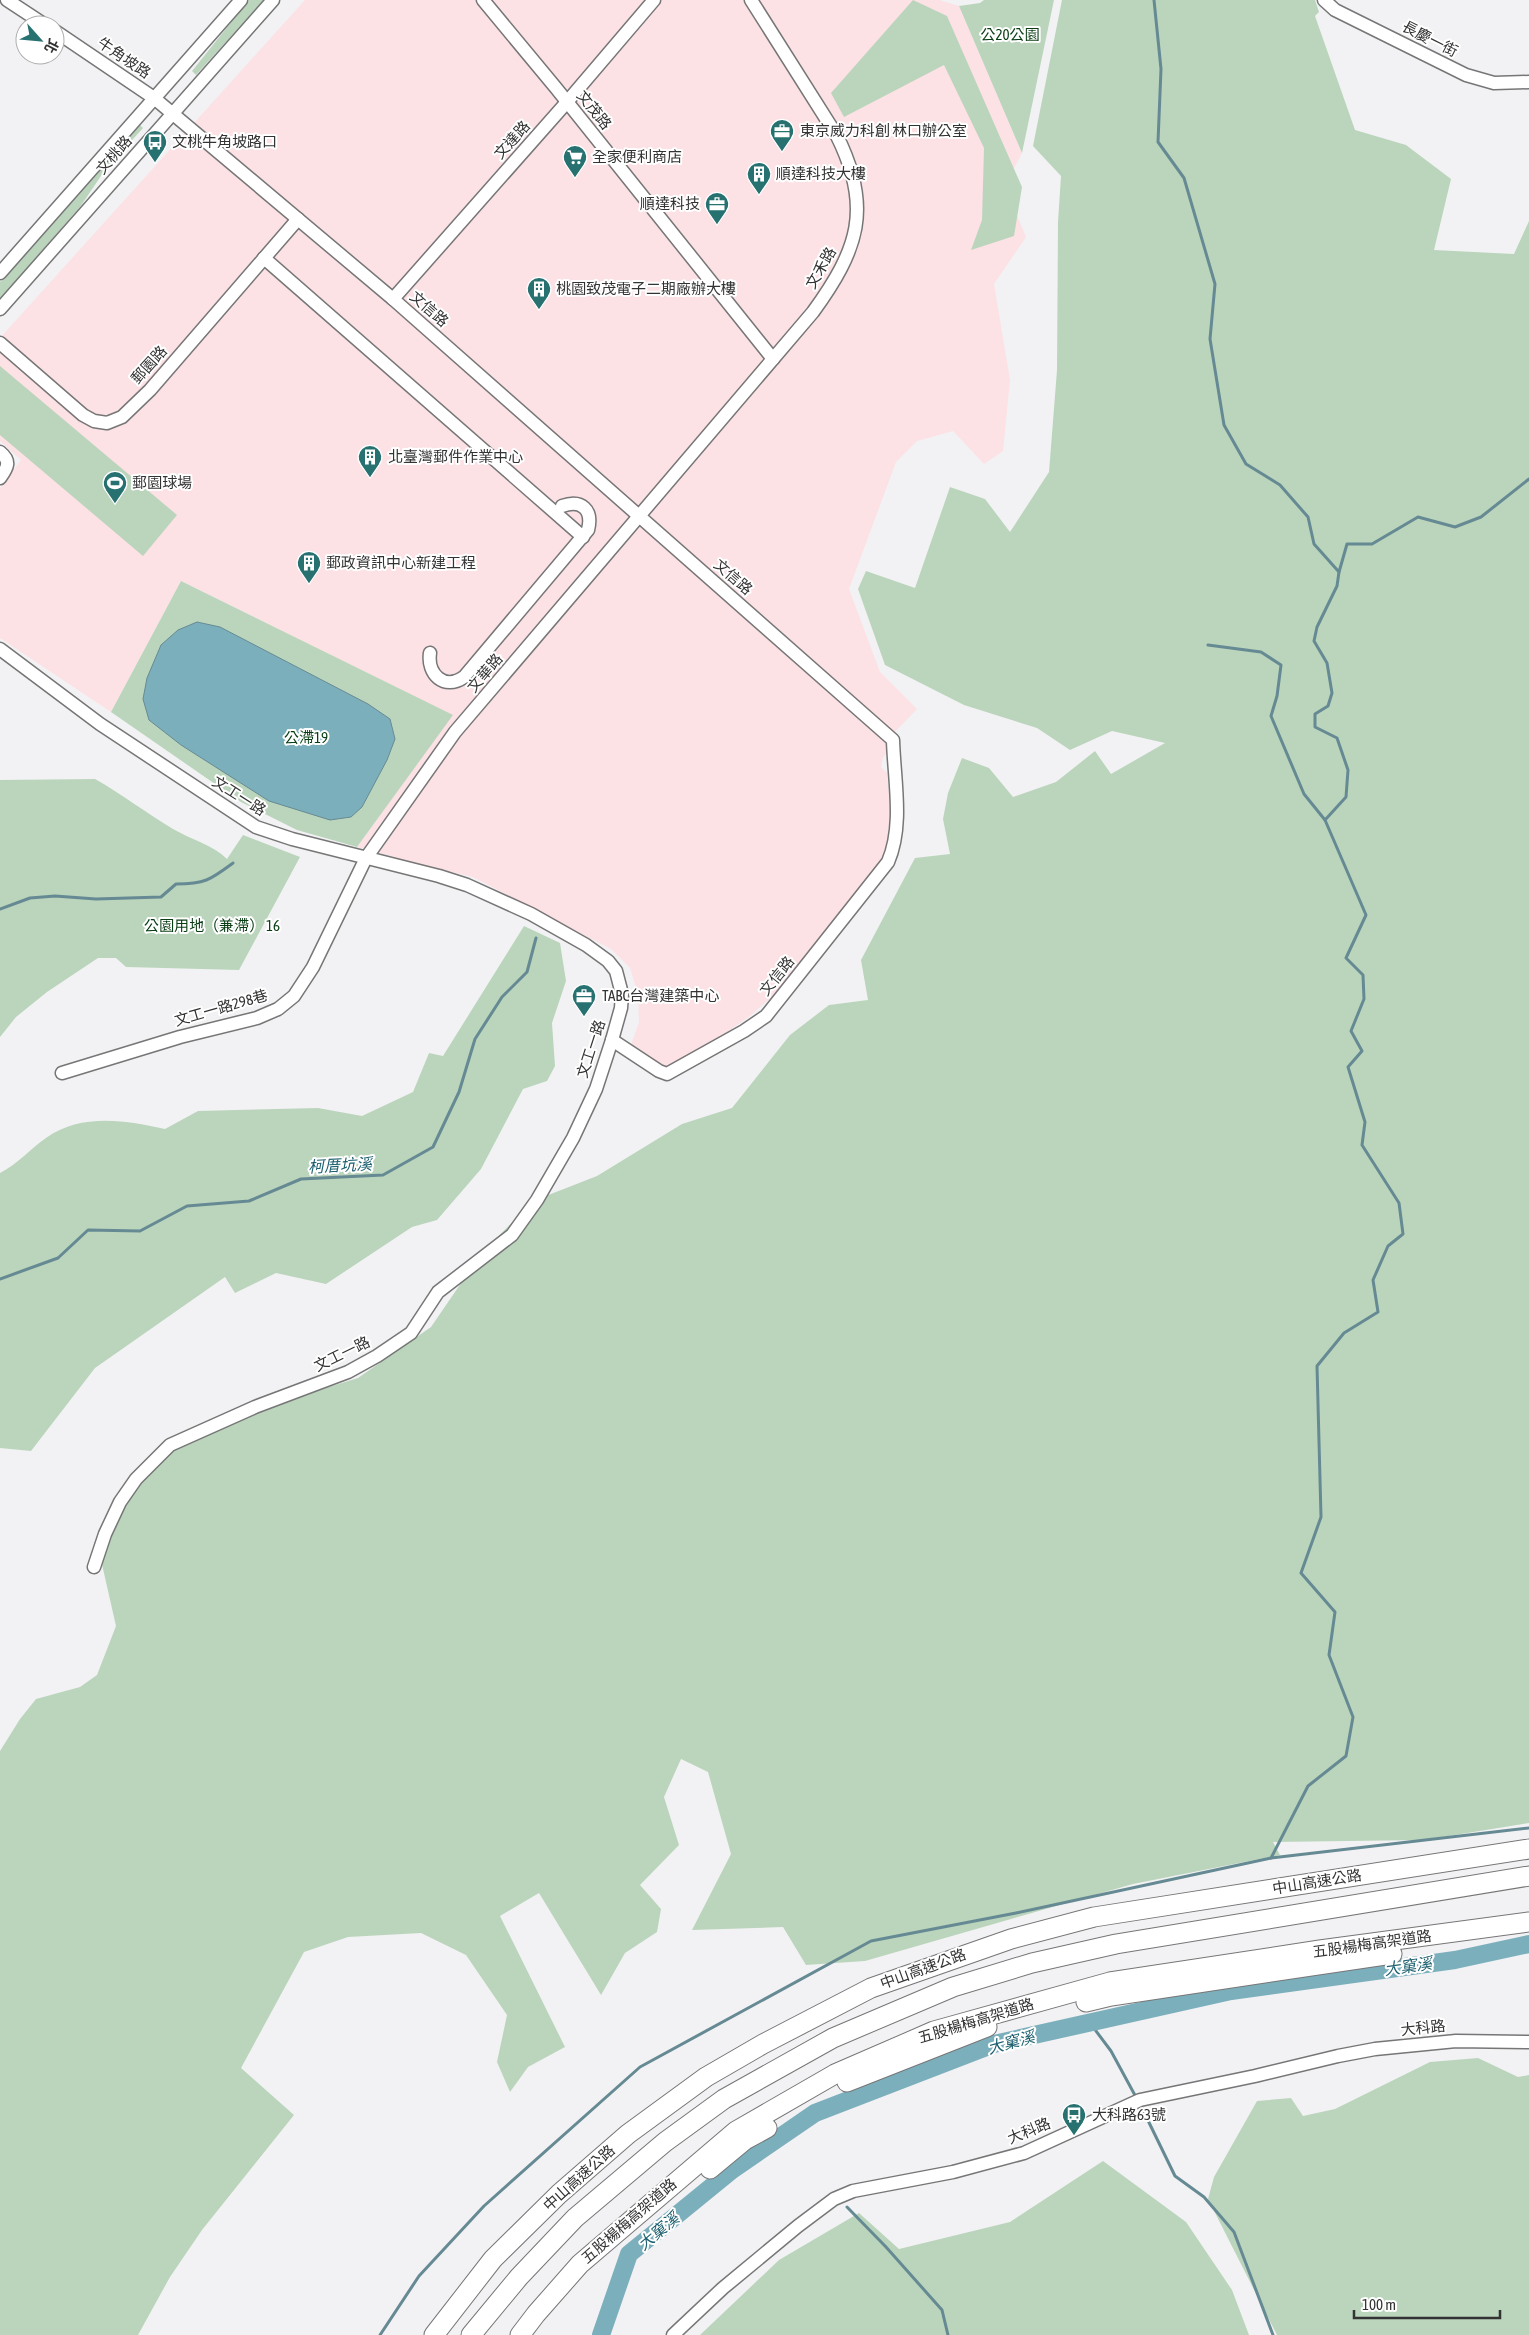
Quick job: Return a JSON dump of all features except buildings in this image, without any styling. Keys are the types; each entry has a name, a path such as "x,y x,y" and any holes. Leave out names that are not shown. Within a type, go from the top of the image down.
{"highway":[{"name":"中山高速公路","path":"434,2335 493,2260 559,2194 628,2134 722,2068 763,2044 871,1988 1011,1939 1094,1917 1529,1850"},
{"name":"中山高速公路","path":"471,2335 519,2277 575,2218 665,2142 724,2099 833,2038 953,1987 1032,1963 1116,1944 1529,1876"},
{"name":"五股楊梅高架道路","path":"520,2335 580,2264 736,2130 835,2074 934,2031 1110,1982 1320,1950 1529,1922"},
{"name":"五股楊梅高架道路","path":"536,2335 587,2273 653,2215 745,2140 842,2084 1002,2021 1111,1996 1529,1933"}],"street":[{"path":"7,0 30,15"},
{"name":"文桃路","path":"0,273 241,0"},
{"name":"文桃路","path":"0,309 273,0"},
{"name":"文茂路","path":"483,0 773,359"},
{"name":"文達路","path":"392,299 567,102 654,0"},
{"name":"文禾路","path":"639,516 813,312 834,282 850,253 857,223 855,185 848,158 837,136 751,0"},
{"name":"長慶一街","path":"1324,0 1335,10 1466,76 1494,83 1529,82"},
{"name":"牛角坡路","path":"65,38 173,113"},
{"name":"文信路","path":"173,113 392,299 893,740 897,827 892,853 883,870 766,1016 744,1031 667,1074 659,1071 612,1040"},
{"name":"郵園路","path":"0,343 83,415 94,421 107,423 122,417 150,390 298,219"},
{"path":"264,258 583,537"},
{"path":"0,452 8,460 8,464 0,478"},
{"path":"430,653 430,670 435,676 448,682 460,680 464,677 588,530 589,514 579,504 570,503 562,506"},
{"name":"文華路","path":"366,858 455,732 639,516"},
{"name":"文工一路","path":"0,649 100,724 256,827 292,839 439,876 467,885 531,914 598,952 616,971 622,994 621,1008 596,1089 573,1138 538,1200 512,1235 438,1292 412,1333 377,1356 348,1372 254,1407 170,1445 136,1479 120,1502 105,1534 94,1567"},
{"name":"文工一路298巷","path":"62,1073 180,1037 257,1018 278,1009 294,996 313,966 366,858"},
{"name":"大科路","path":"673,2335 723,2288 834,2199 875,2185 953,2172 1024,2153 1129,2104 1149,2097 1375,2049 1456,2041 1529,2042"}],"shaded area":[{"path":"305,0 939,0 959,6 1022,153 1005,186 1026,237 994,284 1010,380 1003,451 984,464 953,431 917,441 896,462 849,589 880,672 917,709 890,737 890,747 883,758 881,767 887,773 891,817 889,850 867,882 789,982 750,1016 668,1073 630,1048 639,1022 638,994 630,968 611,949 473,877 395,859 395,857 357,847 452,715 181,581 111,712 0,638 0,488 21,460 0,441 0,338"}],"green space":[{"path":"249,0 264,0 196,75 192,71"},
{"path":"913,0 947,16 1022,187 1014,236 971,250 982,220 984,148 944,65 844,117 831,93"},
{"name":"公20公園","path":"984,0 1054,0 1022,153 959,6 980,3"},
{"path":"1062,0 1315,0 1319,12 1315,16 1355,130 1406,145 1451,179 1434,250 1514,254 1529,221 1529,1823 1424,1840 1273,1842 1280,1855 1133,1884 865,1961 806,1965 783,1927 692,1930 731,1854 708,1772 681,1759 664,1797 679,1845 640,1885 661,1909 657,1932 625,1953 601,1995 539,1893 500,1916 565,2047 528,2067 510,2092 497,2062 507,2015 466,1955 421,1933 348,1937 304,1952 241,2068 294,2115 202,2230 170,2277 138,2335 0,2335 0,1751 20,1719 36,1699 80,1687 97,1675 116,1626 101,1560 122,1503 164,1451 286,1400 358,1378 431,1327 481,1254 533,1201 597,1176 682,1124 732,1108 790,1035 829,1005 868,1000 861,960 915,858 950,854 943,819 948,793 962,758 989,768 1013,797 1056,782 1095,751 1111,774 1165,743 1112,731 1070,750 1037,728 964,705 885,665 858,589 866,571 915,588 950,487 985,499 1010,532 1049,472 1057,370 1058,222 1061,176 1033,146"},
{"path":"140,125 143,128 105,170 80,207 0,299 0,282"},
{"path":"0,366 177,515 143,556 0,435"},
{"name":"公滯19","path":"181,581 453,715 357,847 297,830 241,802 111,712"},
{"name":"公園用地（兼滯） 16","path":"95,779 153,817 208,846 227,859 243,835 300,857 239,970 126,967 116,958 98,958 47,992 16,1017 0,1037 0,780"},
{"path":"524,926 560,943 566,981 552,1023 555,1066 547,1081 523,1089 481,1169 437,1220 412,1227 326,1284 276,1273 235,1293 225,1277 95,1368 31,1451 0,1448 0,1173 59,1130 88,1122 119,1121 165,1129 198,1111 318,1108 362,1116 413,1092 429,1053 443,1056"},
{"path":"1478,2058 1518,2077 1529,2075 1529,2335 1277,2335 1208,2199 1214,2177 1257,2101 1291,2098 1303,2116 1335,2109 1430,2062"},
{"path":"1103,2161 1186,2222 1232,2290 1249,2335 700,2335 779,2260 859,2213 899,2249 1010,2222"}],"water":[{"name":"公滯19","path":"197,622 220,627 368,704 390,719 395,739 387,760 362,807 351,817 330,820 269,801 181,745 149,720 143,699 147,678 161,645 178,630"}],"waterway":[{"path":"380,2335 419,2276 484,2206 640,2067 871,1941 1016,1913 1271,1858 1308,1786 1346,1756 1353,1717 1329,1655 1335,1612 1301,1573 1321,1517 1317,1366 1344,1333 1378,1312 1373,1280 1388,1246 1403,1234 1399,1203 1362,1145 1365,1122 1348,1067 1362,1051 1351,1031 1364,999 1363,975 1346,958 1366,915 1325,820 1346,797 1348,770 1337,738 1315,727 1315,714 1328,706 1332,693 1327,663 1314,641 1317,627 1337,586 1339,572 1314,544 1308,517 1280,485 1246,464 1224,425 1210,339 1215,284 1184,178 1158,142 1161,69 1154,0"},
{"path":"1339,572 1347,544 1372,544 1418,517 1455,527 1481,517 1529,479"},
{"path":"1208,645 1261,652 1281,665 1277,696 1271,716 1304,794 1325,820"},
{"path":"0,909 30,898 55,896 96,899 161,897 176,884 207,880 233,863"},
{"name":"柯厝坑溪","path":"0,1279 58,1258 88,1230 140,1231 187,1206 249,1201 301,1179 383,1175 433,1147 459,1092 475,1039 502,997 527,972 536,938"},
{"path":"1271,1858 1529,1828"},
{"name":"大窠溪","path":"601,2335 629,2254 732,2170 815,2113 994,2044 1231,1991 1455,1960 1529,1944"},
{"path":"1090,2023 1111,2051 1137,2099"},
{"path":"1140,2104 1175,2176 1204,2197 1234,2232 1273,2335"},
{"path":"847,2207 886,2247 942,2310 948,2335"}],"place":[{"name":"東京威力科創 林口辦公室","path":"782,152"},
{"name":"文桃牛角坡路口","path":"155,163"},
{"name":"全家便利商店","path":"575,178"},
{"name":"順達科技大樓","path":"759,195"},
{"name":"順達科技","path":"717,225"},
{"name":"桃園致茂電子二期廠辦大樓","path":"539,310"},
{"name":"北臺灣郵件作業中心","path":"370,478"},
{"name":"郵園球場","path":"115,504"},
{"name":"郵政資訊中心新建工程","path":"309,584"},
{"name":"TABC台灣建築中心","path":"584,1017"},
{"name":"大科路63號","path":"1074,2136"}]}
